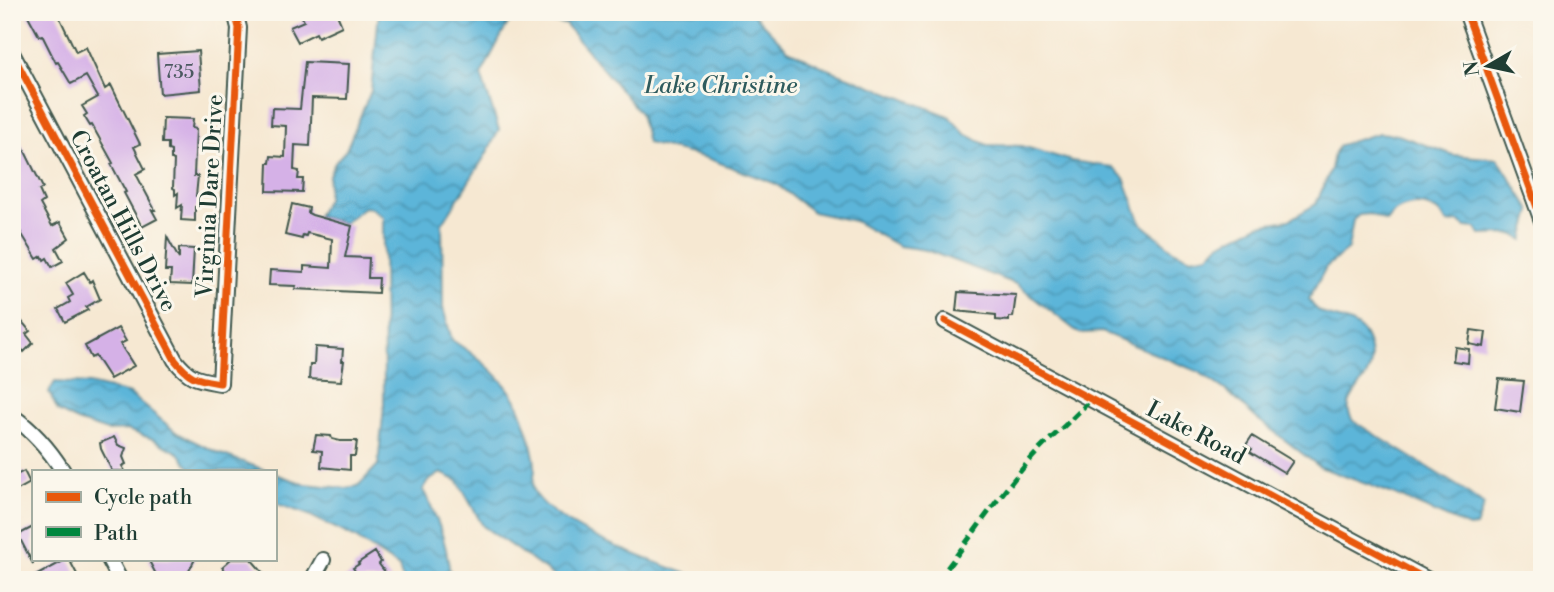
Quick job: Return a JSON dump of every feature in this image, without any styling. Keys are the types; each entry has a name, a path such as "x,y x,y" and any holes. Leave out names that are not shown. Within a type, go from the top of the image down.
{"street":[{"name":"Virginia Dare Drive","path":"220,383 239,28 235,12"},
{"path":"1466,12 1542,221"},
{"name":"Croatan Hills Drive","path":"12,54 175,360 185,373 195,379 220,383"},
{"name":"Lake Road","path":"945,321 1428,580"},
{"path":"12,416 47,446 61,470"},
{"path":"110,560 120,580"},
{"path":"312,580 323,560"}],"water":[{"name":"Lake Christine","path":"379,12 751,12 788,50 828,69 949,116 965,134 987,145 1022,146 1072,161 1112,167 1124,178 1141,223 1173,250 1191,258 1209,255 1219,244 1259,225 1289,220 1316,204 1331,169 1334,154 1340,145 1379,133 1398,135 1453,155 1498,159 1531,211 1523,240 1513,234 1480,235 1476,228 1466,227 1459,222 1448,223 1438,212 1423,206 1402,208 1386,221 1370,214 1359,215 1353,220 1348,249 1326,267 1309,299 1316,309 1325,314 1354,324 1368,342 1370,367 1349,404 1353,421 1484,505 1476,526 1469,527 1388,492 1320,467 1255,417 1228,392 1199,372 1102,332 1079,333 1016,284 926,250 899,246 854,221 813,212 776,184 707,158 647,143 640,113 565,24 525,19 508,23 481,75 499,130 442,224 443,308 452,340 492,371 516,401 532,448 535,465 533,488 550,510 614,546 704,580 560,580 483,526 458,481 441,473 427,482 423,490 442,534 450,580 403,580 399,567 354,537 309,515 276,503 276,474 305,484 345,488 358,486 378,465 384,406 383,217 372,208 364,207 344,223 317,216 327,199 329,175 346,150 371,91"},
{"path":"55,382 89,384 130,394 177,433 218,453 265,470 192,470 179,453 153,439 127,430 107,431 58,411 49,392"}],"building":[{"path":"26,12 57,12 76,52 86,47 105,89 111,85 140,144 134,147 145,169 136,174 157,219 142,227 124,193 126,192 111,164 113,163 84,116 87,114 82,106 98,97 86,76 71,84"},
{"path":"312,12 336,12 342,26 318,37 316,33 298,42 290,27 304,21 302,17"},
{"path":"198,51 201,90 160,94 157,54"},
{"path":"305,62 349,64 347,99 312,98 310,146 295,145 294,170 299,171 298,179 303,179 302,192 267,191 268,163 271,156 285,157 286,126 271,125 272,108 300,109"},
{"path":"163,118 193,119 192,128 196,129 194,176 198,176 196,196 200,196 199,208 195,207 195,221 181,220 182,205 177,208 178,193 175,195 173,188 174,160 171,159 168,143 162,143"},
{"path":"12,125 43,188 39,190 44,201 40,204 52,226 60,222 69,238 56,248 63,261 52,267 47,258 44,260 42,256 37,259 12,218"},
{"path":"292,204 309,208 308,213 312,215 352,226 345,257 369,258 368,278 379,278 378,293 269,285 270,270 304,272 304,266 331,268 332,239 307,233 302,239 285,235"},
{"path":"167,237 179,259 179,248 194,249 192,285 170,284 171,271 165,271"},
{"path":"84,272 90,282 92,280 100,299 86,307 88,310 65,322 58,309 70,302 68,298 73,295 66,283"},
{"path":"958,292 1016,295 1013,317 1009,317 1009,321 996,320 996,315 956,311"},
{"path":"18,317 30,331 26,334 33,343 24,352 12,338 12,323"},
{"path":"118,328 126,341 120,344 134,366 110,379 95,356 91,358 85,346"},
{"path":"1471,330 1486,332 1484,347 1469,344"},
{"path":"315,347 343,349 341,381 309,379 310,365 314,365"},
{"path":"1455,347 1469,349 1468,363 1453,361"},
{"path":"1499,379 1524,381 1520,412 1495,408"},
{"path":"316,435 331,436 332,439 340,441 357,441 355,456 350,456 350,470 321,467 322,451 313,450"},
{"path":"1252,436 1293,461 1285,473 1250,452 1252,449 1246,445"},
{"path":"114,437 118,445 126,448 123,457 126,464 122,466 124,470 112,470 100,443"},
{"path":"24,471 30,483 12,493 12,477"},
{"path":"32,528 33,564 18,535"},
{"path":"375,552 381,562 379,564 391,580 343,580 355,571 353,568 358,563"},
{"path":"70,560 80,580 28,580"},
{"path":"149,560 194,560 189,571 173,580 159,580"},
{"path":"230,560 252,560 265,575 260,580 239,580 233,573 230,576 222,567"}],"marked path":[{"path":"938,580 1030,460 1091,399"}],"cycle path":[{"path":"12,53 175,360 194,377 220,383 239,28 235,12"},
{"path":"1466,12 1542,221"},
{"path":"945,321 1428,580"}]}
